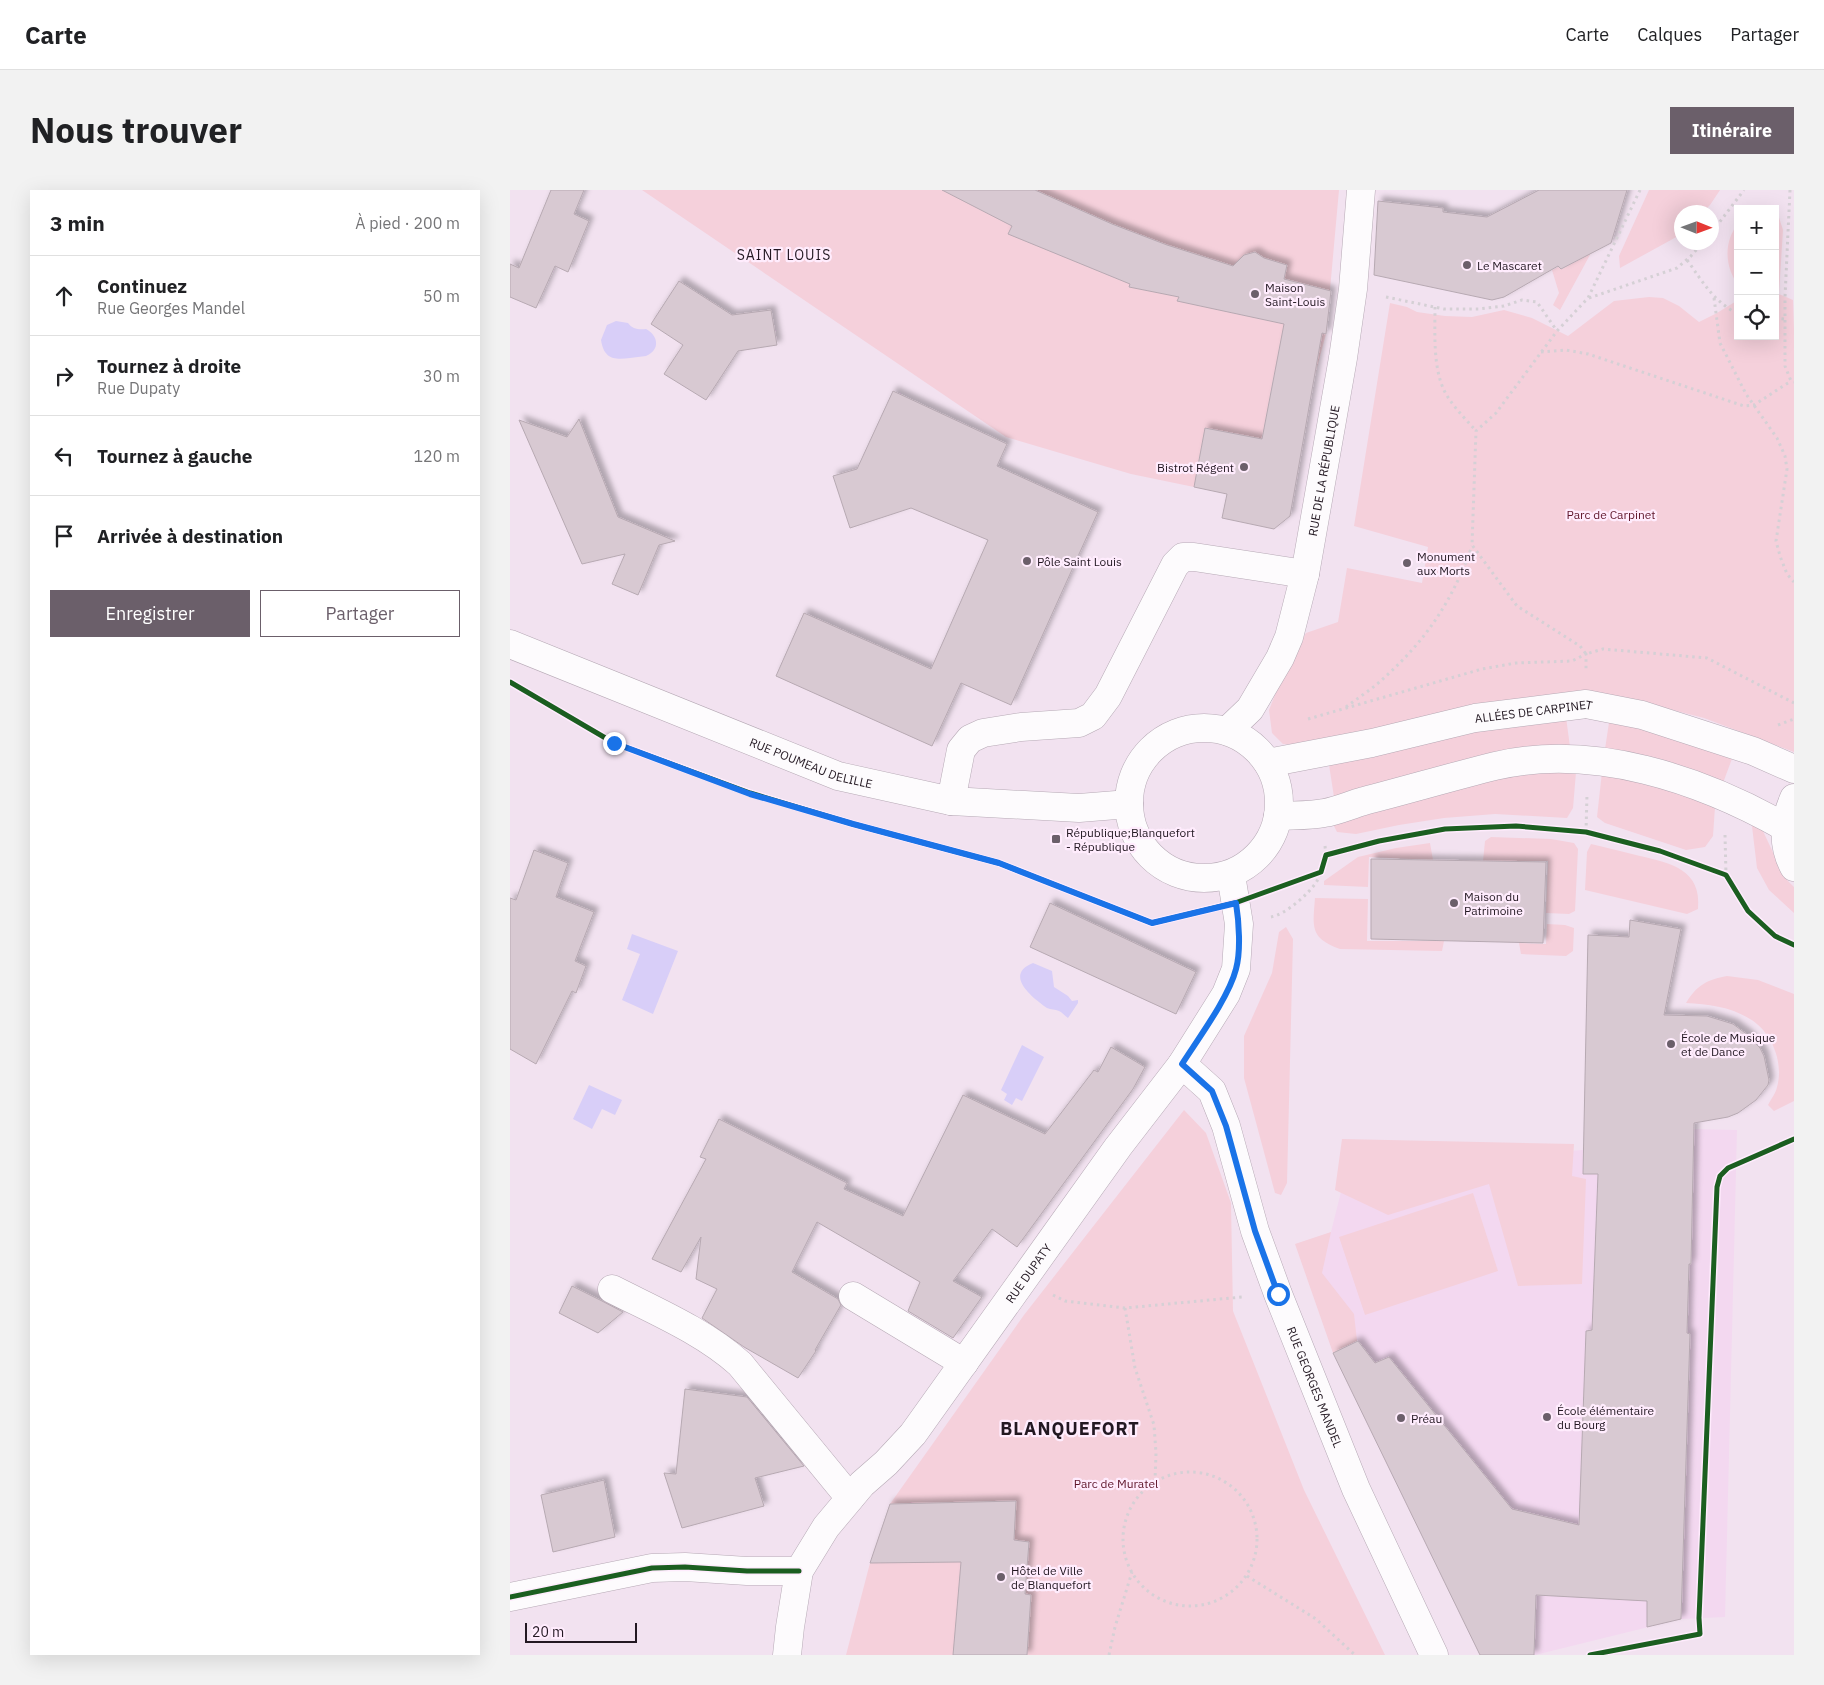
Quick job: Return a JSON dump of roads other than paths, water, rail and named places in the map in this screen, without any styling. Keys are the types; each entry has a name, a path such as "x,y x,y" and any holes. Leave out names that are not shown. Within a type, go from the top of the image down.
{"street":[{"name":"RUE DE LA RÉPUBLIQUE","path":"1227,731 1250,709 1280,658 1289,637 1305,574 1343,358 1353,289 1361,190"},
{"path":"951,800 961,750 970,739 983,733 1002,730 1079,723 1093,716 1108,696 1175,565 1183,557 1194,557 1305,574"},
{"name":"RUE POUMEAU DELILLE","path":"510,644 838,776 951,800 1079,808 1129,804"},
{"name":"ALLÉES DE CARPINET","path":"1268,763 1372,743 1475,718 1586,704 1642,715 1753,751 1794,769"},
{"path":"1204,728 1227,731 1250,744 1268,763 1276,780 1279,797 1278,816 1273,834 1262,851 1247,865 1231,875 1207,879 1183,876 1161,865 1144,849 1133,828 1129,804 1132,780 1143,759 1160,742 1180,731 1204,728"},
{"path":"1278,816 1323,813 1497,766 1555,758 1588,760 1639,769 1700,786 1763,814 1786,827"},
{"path":"1794,798 1788,811 1786,827 1786,848 1794,867"},
{"name":"RUE DUPATY","path":"787,1655 799,1570 826,1527 850,1498 913,1434 1118,1147 1182,1064 1226,994 1236,969 1239,924 1231,875"},
{"name":"RUE GEORGES MANDEL","path":"1182,1064 1212,1091 1226,1126 1255,1231 1278,1294 1356,1489 1434,1655"},
{"path":"612,1289 728,1353 740,1364 850,1498"},
{"path":"853,1296 964,1362"},
{"path":"510,1597 652,1568 685,1567 747,1571 799,1570"}],"place":[{"name":"Le Mascaret","path":"1467,265"},
{"name":"Maison Saint-Louis","path":"1255,294"},
{"name":"Bistrot Régent","path":"1244,467"},
{"name":"Pôle Saint Louis","path":"1027,561"},
{"name":"Monument aux Morts","path":"1407,563"},
{"name":"République;Blanquefort - République","path":"1056,839"},
{"name":"Maison du Patrimoine","path":"1454,903"},
{"name":"École de Musique et de Dance","path":"1671,1044"},
{"name":"École élémentaire du Bourg","path":"1547,1417"},
{"name":"Préau","path":"1401,1418"},
{"name":"Hôtel de Ville de Blanquefort","path":"1001,1577"}],"district":[{"name":"SAINT LOUIS","path":"784,255"},
{"name":"BLANQUEFORT","path":"1070,1428"}],"park label":[{"name":"Parc de Carpinet","path":"1611,514"},
{"name":"Parc de Muratel","path":"1116,1483"}]}
